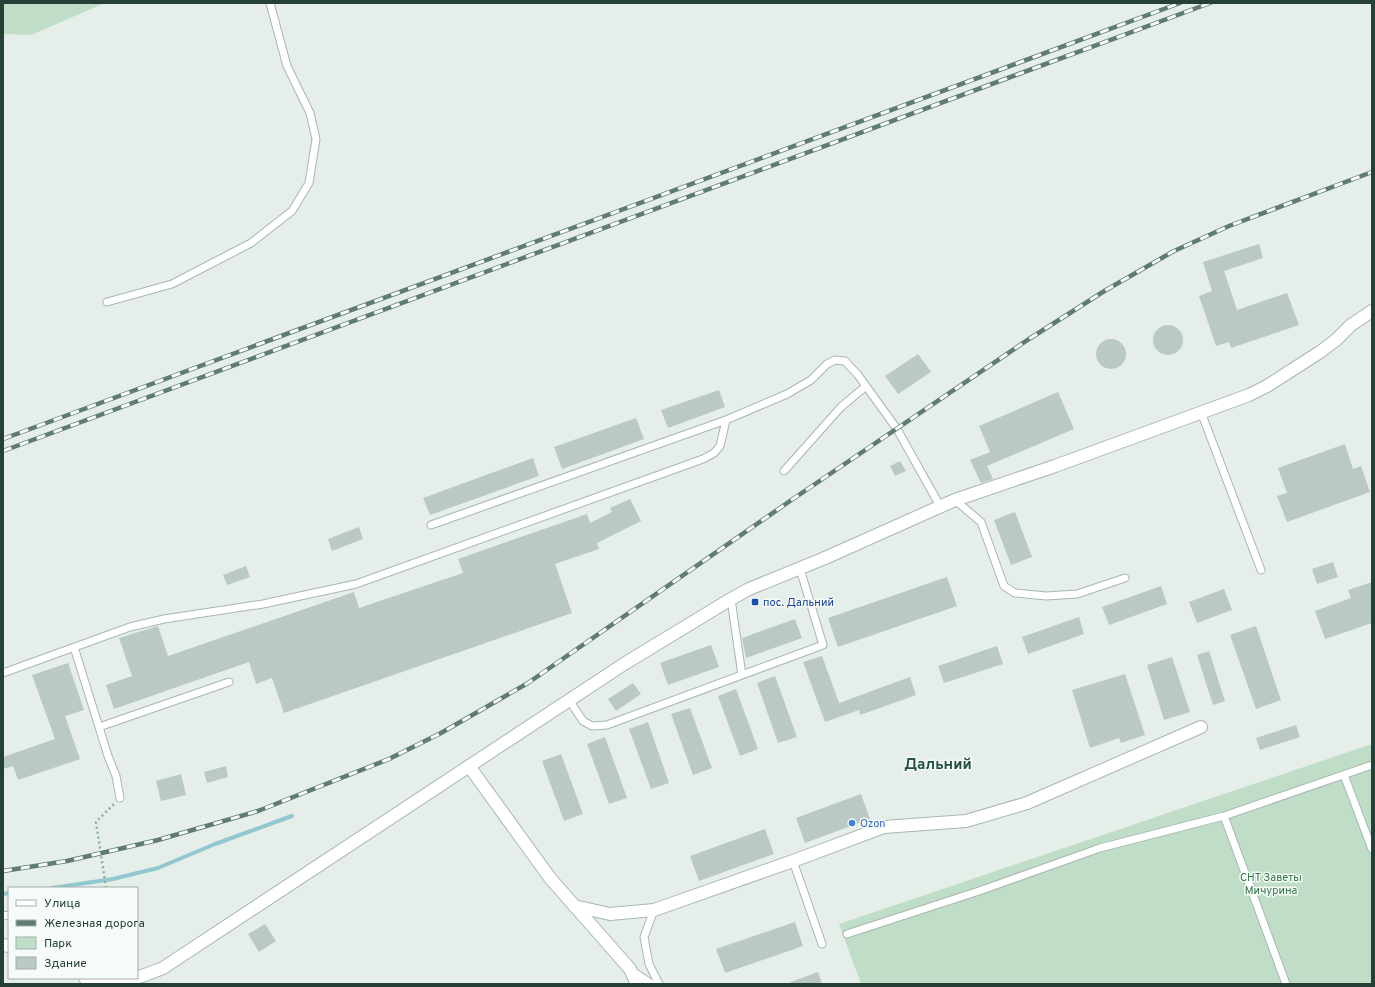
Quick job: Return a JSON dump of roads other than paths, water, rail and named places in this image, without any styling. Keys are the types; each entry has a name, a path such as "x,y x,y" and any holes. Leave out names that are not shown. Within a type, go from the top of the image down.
{"street":[{"path":"138,979 163,968 568,700 730,599 749,589 800,569 955,500 1055,466 1249,395 1267,386 1320,352 1352,325 1372,311"},
{"path":"574,906 610,914 654,910 884,827 966,821 1027,804 1201,727"},
{"path":"469,766 550,878 630,969 637,984"},
{"path":"88,979 99,982 120,983 137,979"}],"lane":[{"path":"107,302 172,284 251,243 292,211 309,183 316,138 310,113 287,66 270,3"},
{"path":"431,525 726,420 787,394 811,380 827,364 835,360 845,361 853,369 897,429 940,506"},
{"path":"784,471 841,408 866,386"},
{"path":"1201,412 1261,570"},
{"path":"3,673 130,627 164,619 263,604 356,584 703,459 714,453 720,446 726,420"},
{"path":"955,500 981,522 1004,586 1015,593 1046,596 1077,594 1125,578"},
{"path":"568,700 583,721 592,726 606,725 823,645 800,569"},
{"path":"730,599 742,675"},
{"path":"74,647 108,756 116,776 120,798"},
{"path":"99,727 229,682"},
{"path":"847,934 1100,848 1224,816 1372,765"},
{"path":"1344,775 1372,849"},
{"path":"1224,816 1286,984"},
{"path":"793,861 822,944"},
{"path":"654,910 644,936 649,964 660,984"},
{"path":"630,969 652,984"}],"waterway":[{"path":"59,887 113,879 158,868 215,844 292,816"},
{"path":"3,894 8,893"}],"railway":[{"path":"3,439 1180,3"},
{"path":"3,451 1210,3"},
{"path":"3,871 67,861 158,840 258,811 389,759 441,733 528,683 790,501 1029,339 1106,290 1174,251 1229,226 1372,172"}],"place":[{"name":"пос. Дальний","path":"755,602"},
{"name":"Ozon","path":"852,823"}],"district":[{"name":"Дальний","path":"938,764"}],"park label":[{"name":"СНТ Заветы Мичурина","path":"1271,883"}]}
